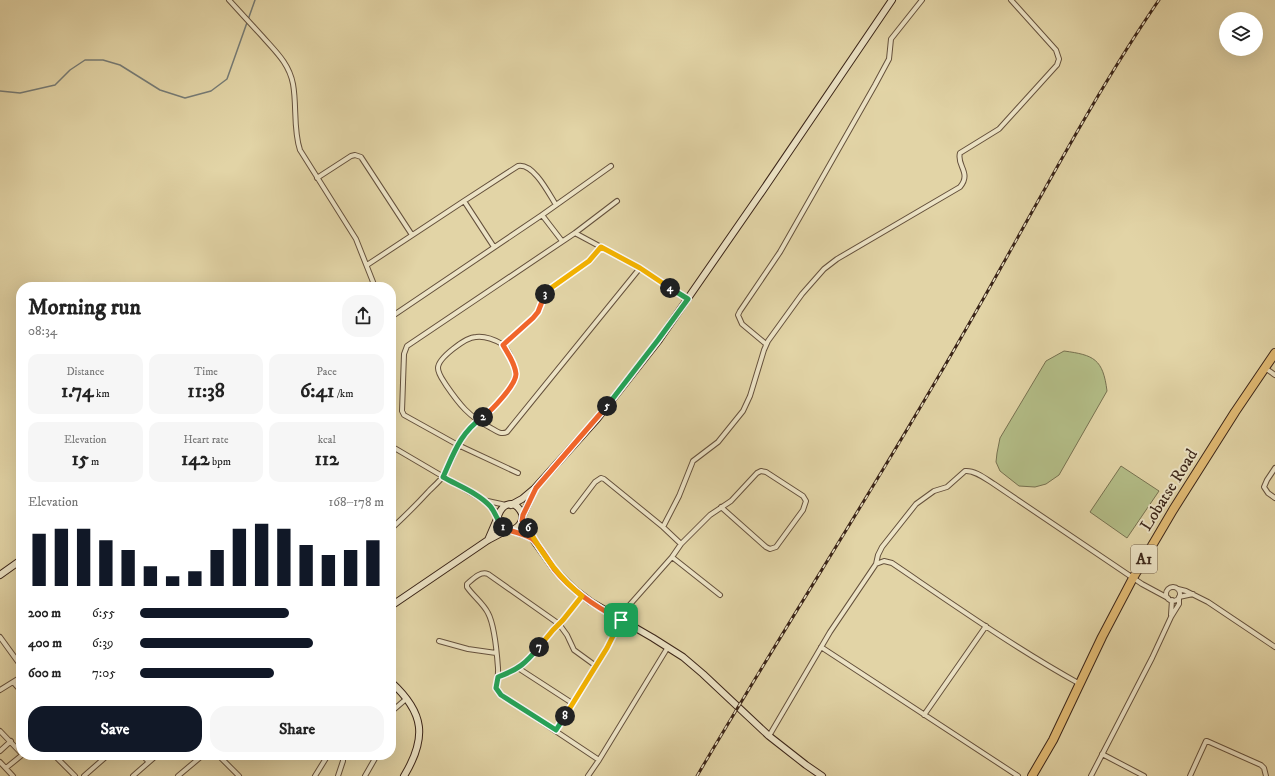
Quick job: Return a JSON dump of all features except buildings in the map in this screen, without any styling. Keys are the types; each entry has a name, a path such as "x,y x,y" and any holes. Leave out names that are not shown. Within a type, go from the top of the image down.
{"highway":[{"name":"Lobatse Road","path":"1032,776 1053,740 1102,637 1133,578 1173,510 1275,353"}],"main road":[{"path":"488,540 501,508 522,499 536,488 597,419 658,340 688,299 892,0"},
{"path":"396,603 488,540 520,525 536,488"},
{"path":"508,505 516,506 520,510 522,518 532,538 555,570 582,596 668,647 703,674 769,736 822,776"},
{"path":"497,518 499,524 510,530 532,538"},
{"path":"0,575 16,564"},
{"path":"396,688 416,714 420,732 417,752 404,776"}],"street":[{"path":"229,0 283,60 291,76 295,94 296,135 302,155 353,234 373,282"},
{"path":"766,344 742,324 738,316 740,311 780,252 890,59 891,39 922,0"},
{"path":"663,527 679,496 694,461 718,442 743,411 750,396 766,344 802,294 824,269 832,263 960,187 964,182 965,175 959,157 960,153 999,129 1057,66 1059,59 1056,50 1011,0"},
{"path":"317,178 351,156 356,155 361,157 412,235"},
{"path":"367,265 518,166 529,168 535,173 556,205"},
{"path":"396,314 542,215 611,166"},
{"path":"464,201 494,247"},
{"path":"518,473 458,446 403,414 405,348 575,233 617,201"},
{"path":"542,215 562,241"},
{"path":"575,233 640,268 688,299"},
{"path":"503,345 538,312 547,291 589,261 601,247"},
{"path":"396,525 443,477 458,446 470,427 477,421 492,410 511,386 515,378 516,373 512,360 503,345 490,339 480,336 474,337 445,356 439,363 439,372 445,383 465,410 477,421 500,433 504,433 510,430 640,268"},
{"path":"1265,367 1275,375"},
{"path":"396,449 483,500 494,510 497,518"},
{"path":"1275,468 1264,487 1268,493 1275,498"},
{"path":"769,736 840,616 876,564 882,547 916,504 934,491 947,487 965,471 968,470 994,484 1155,592 1170,599 1176,600 1193,594"},
{"path":"556,730 596,666 626,609 672,557 681,544 710,515 721,507 731,501 757,473 761,471 766,472 803,496 806,501 803,510 776,547 770,549 766,548 721,507"},
{"path":"573,511 596,482 601,478 608,482 663,527 681,544"},
{"path":"483,500 508,505"},
{"path":"672,557 720,596"},
{"path":"876,564 884,561 892,563 986,626 1080,684"},
{"path":"596,666 574,650 567,635 559,624 488,574 480,574 466,586 488,612 493,631 496,654 498,677 496,688 501,695 556,730 599,760"},
{"path":"1155,592 1173,587 1193,594 1208,602 1275,647"},
{"path":"1168,589 1167,594 1170,599 1171,618"},
{"path":"1091,776 1179,604 1180,593 1178,589"},
{"path":"498,677 518,668 527,661 582,596"},
{"path":"924,715 986,626"},
{"path":"0,637 16,659"},
{"path":"439,641 463,648 496,654"},
{"path":"588,776 668,647"},
{"path":"821,647 1018,776"},
{"path":"518,668 572,704"},
{"path":"0,690 16,680"},
{"path":"13,682 16,685"},
{"path":"396,708 406,699"},
{"path":"0,731 16,747"},
{"path":"1190,776 1206,741 1262,765 1266,776"},
{"path":"0,751 11,742"},
{"path":"1102,754 1144,776"},
{"path":"6,768 16,759"},
{"path":"59,760 75,776"},
{"path":"84,776 102,760"},
{"path":"133,776 151,760"},
{"path":"178,776 197,760"},
{"path":"223,760 239,776"},
{"path":"315,776 325,760"},
{"path":"338,776 343,760"},
{"path":"365,776 374,760"},
{"path":"0,762 13,776"}],"green space":[{"path":"1064,351 1083,354 1095,360 1100,365 1103,372 1107,391 1059,475 1046,484 1035,487 1019,486 1000,471 996,462 1000,438 1046,361"},
{"path":"1121,466 1159,491 1127,538 1090,512"}],"waterway":[{"path":"0,91 20,93 55,85 70,70 85,60 103,60 120,65 160,90 185,98 211,91 227,79 255,0"}],"railway":[{"path":"697,776 933,385 990,288 1107,80 1159,0"}],"route":[{"path":"621,620 591,602 566,582 555,570 532,538 503,528 499,524 494,510 483,500 443,477 464,434 470,427 492,410 511,386 515,378 516,373 512,360 503,345 538,312 547,291 589,261 601,247 640,268 688,299 628,380 597,419 550,470 531,497 522,521 530,532 532,538 555,570 566,582 582,596 527,661 514,671 498,677 496,688 498,692 556,730 607,648 621,620"}]}
